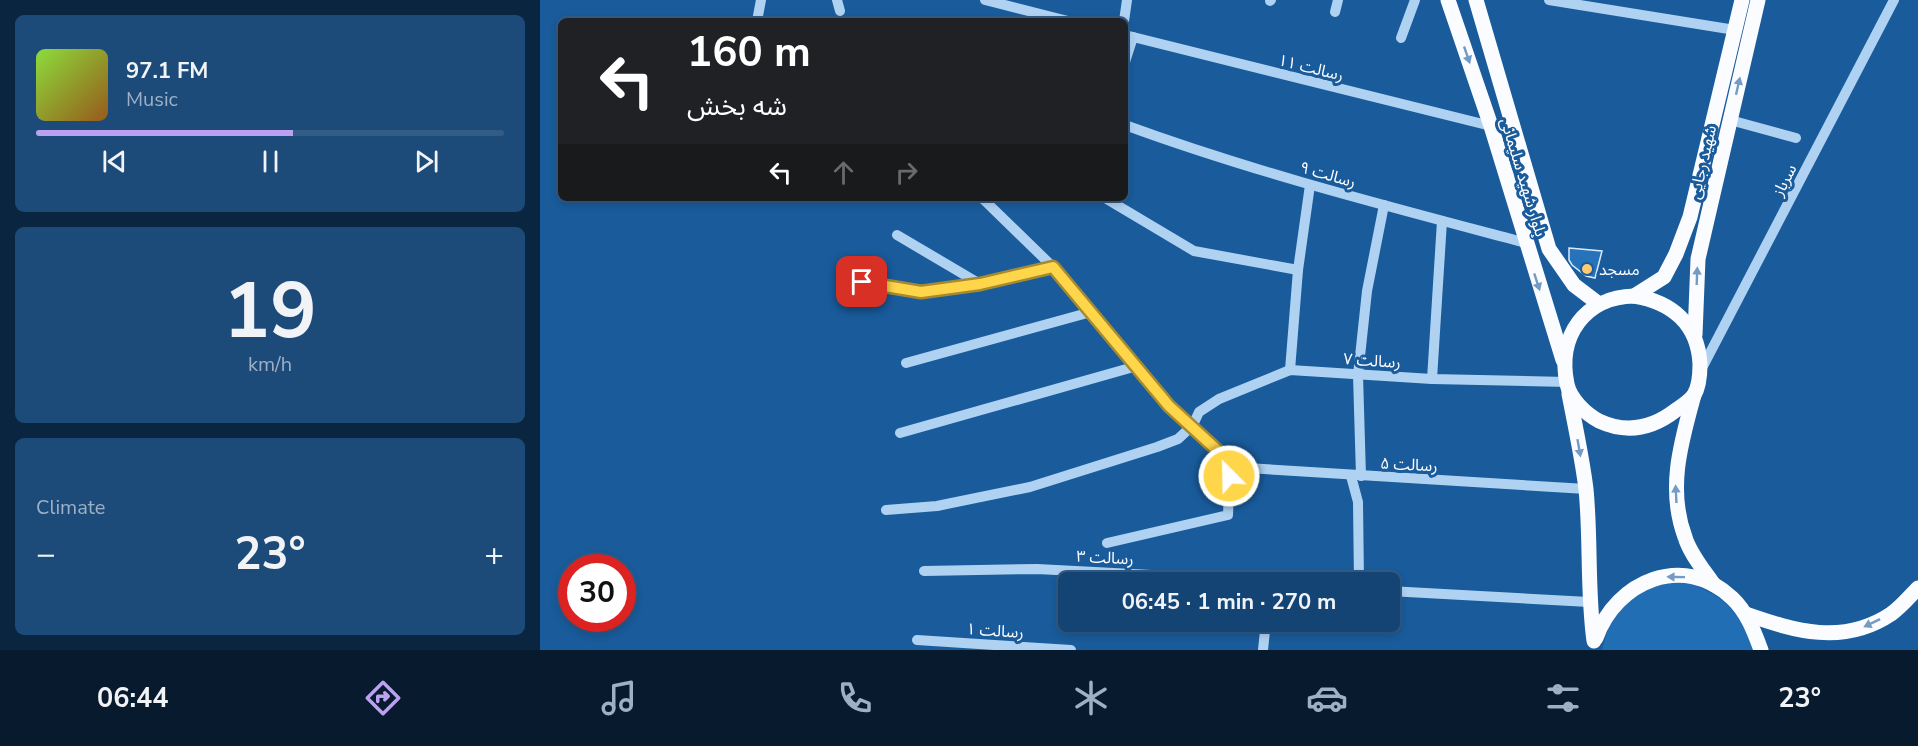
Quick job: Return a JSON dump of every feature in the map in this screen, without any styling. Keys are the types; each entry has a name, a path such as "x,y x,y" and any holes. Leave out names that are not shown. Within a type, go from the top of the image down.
{"main road":[{"name":"بلوار شهید سلیمانی","path":"1448,0 1491,126 1564,364"},
{"name":"بلوار شهید سلیمانی","path":"1476,0 1549,249 1574,285 1599,304"},
{"name":"شهید رجایی","path":"1634,296 1664,277 1690,218 1742,0"},
{"name":"شهید رجایی","path":"1695,335 1698,259 1758,0"},
{"path":"1594,646 1589,602 1590,553 1586,489 1564,364 1574,329 1585,314 1599,304 1616,297 1634,296 1651,299 1670,307 1685,320 1695,335 1700,373 1680,446 1676,482 1677,509 1685,539 1714,585"},
{"path":"1568,386 1591,416 1622,428 1643,428 1664,420 1694,395"},
{"path":"1594,646 1602,621 1614,603 1630,589 1650,580 1671,576 1693,578 1714,585 1732,597 1746,614 1761,650"},
{"path":"1746,614 1796,631 1832,633 1863,628 1892,613 1918,588"}],"street":[{"path":"758,18 761,0"},
{"path":"985,0 1056,18"},
{"path":"1124,18 1127,0"},
{"path":"1335,12 1338,0"},
{"path":"1401,38 1415,0"},
{"path":"1549,0 1735,30"},
{"name":"سرباز","path":"1700,373 1894,0"},
{"name":"رسالت ۱۱","path":"1129,36 1491,126"},
{"path":"1730,120 1797,138"},
{"name":"رسالت ۹","path":"1128,126 1310,185 1526,243"},
{"path":"1290,369 1298,270 1310,185"},
{"path":"985,201 1053,267 1169,406 1193,425 1228,460 1230,467 1228,514 1107,543"},
{"path":"1109,201 1194,251 1298,270"},
{"path":"1359,572 1356,476 1358,375 1367,291 1384,205"},
{"path":"1432,379 1442,221"},
{"path":"897,235 980,284"},
{"path":"862,282 921,292 980,284 1053,267"},
{"path":"906,363 1091,312"},
{"path":"900,433 1137,366"},
{"name":"رسالت ۷","path":"886,510 937,506 1030,487 1178,439 1193,425 1199,412 1219,399 1290,369 1358,375 1568,386"},
{"name":"رسالت ۵","path":"1230,467 1586,489"},
{"name":"رسالت ۳","path":"924,571 1037,569 1092,572"},
{"path":"1400,592 1589,602"},
{"path":"1263,650 1265,632"},
{"name":"رسالت ۱","path":"917,640 1071,650"}],"shaded area":[{"path":"1681,581 1708,591 1727,605 1742,624 1755,650 1602,650 1609,625 1637,590"}],"building":[{"name":"مسجد","path":"1569,248 1602,251 1595,278 1586,276 1572,265 1569,260"}],"place":[{"name":"مسجد","path":"1587,269"}],"route":[{"path":"862,282 921,292 980,284 1053,267 1169,406 1193,425 1228,460 1229,476"}]}
